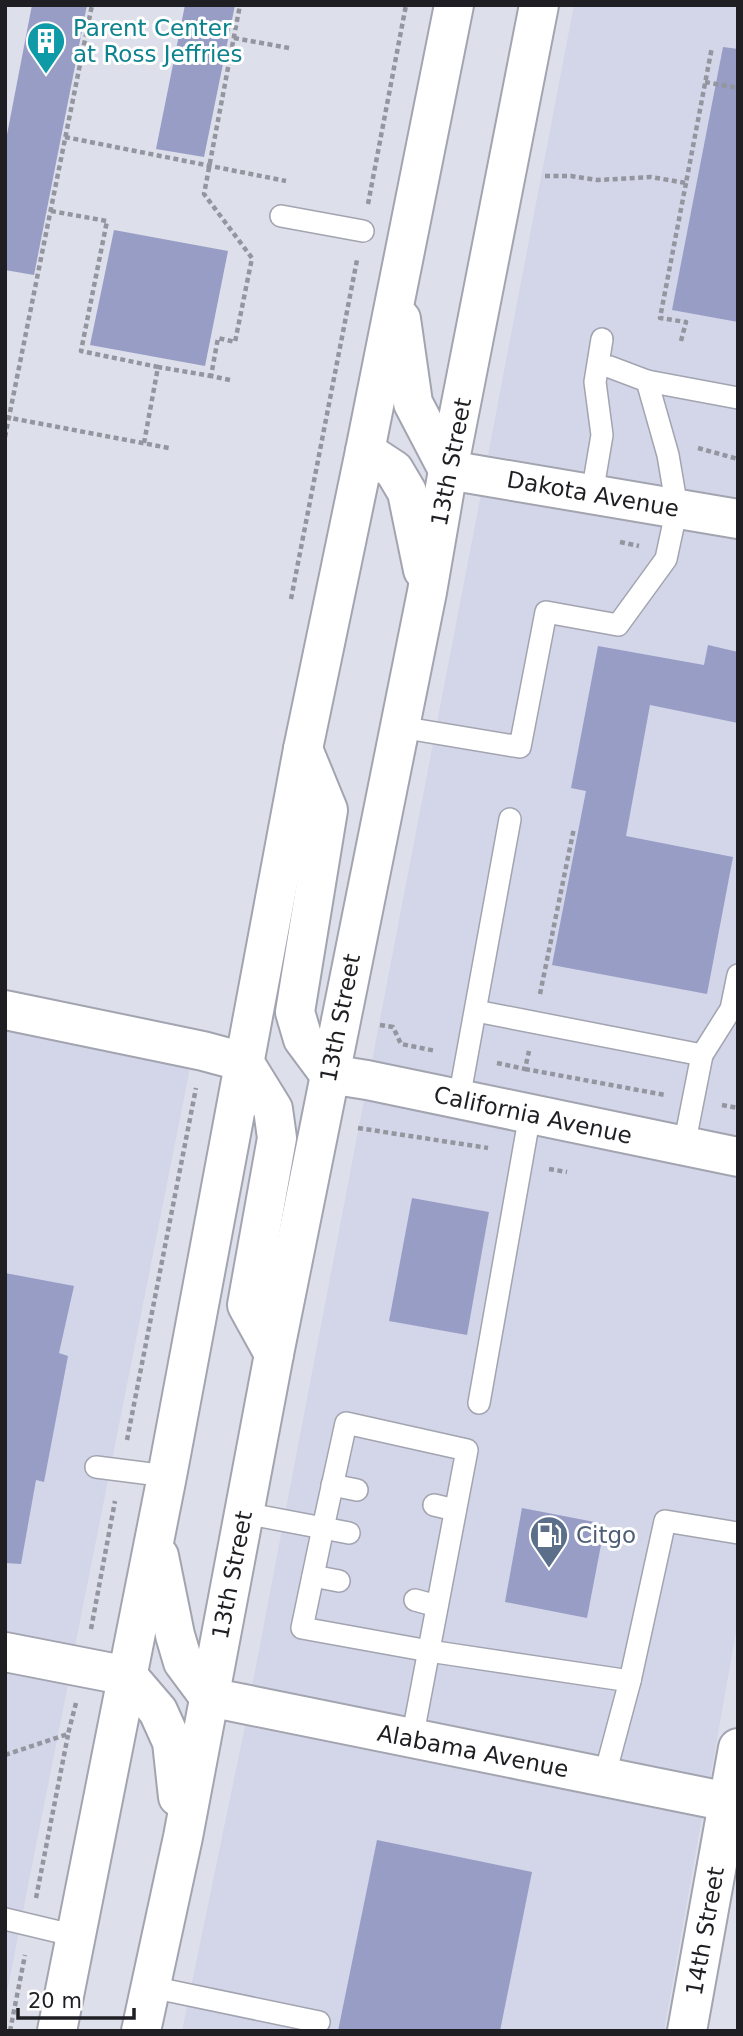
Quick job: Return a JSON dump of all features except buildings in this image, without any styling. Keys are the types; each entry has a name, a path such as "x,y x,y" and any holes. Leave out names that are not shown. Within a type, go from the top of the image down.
{"main road":[{"path":"57,2031 167,1476 303,749 454,5"},
{"name":"13th Street","path":"141,2031 183,1837 274,1354 427,592 448,470 539,5"},
{"path":"397,293 413,403 448,470"},
{"path":"365,451 394,470 407,492 427,592"},
{"name":"Dakota Avenue","path":"448,470 738,519"},
{"path":"303,749 328,810 295,1012 303,1039 329,1074"},
{"path":"5,1010 244,1062 273,1109 277,1138 247,1305 274,1354"},
{"name":"California Avenue","path":"329,1074 738,1157"},
{"path":"155,1537 183,1662 209,1697"},
{"path":"5,1652 128,1676 158,1711 172,1742 183,1837"},
{"name":"Alabama Avenue","path":"209,1697 733,1803"},
{"name":"14th Street","path":"687,2031 733,1803 738,1748"}],"lane":[{"path":"281,216 363,231"},
{"path":"592,494 602,435 595,382 602,339"},
{"path":"610,367 647,381 738,398"},
{"path":"400,727 520,747 546,612 618,625 666,559 677,508 665,444 647,381"},
{"path":"459,1099 510,819"},
{"path":"684,1146 702,1055 730,1009 738,975"},
{"path":"476,1011 702,1055"},
{"path":"479,1403 530,1114"},
{"path":"412,1739 429,1651 455,1510 467,1450 346,1423 302,1628 429,1651 630,1681"},
{"path":"96,1467 167,1476"},
{"path":"332,1485 357,1490"},
{"path":"433,1505 455,1510"},
{"path":"244,1513 349,1532"},
{"path":"604,1778 630,1681 665,1521 738,1533"},
{"path":"313,1576 339,1581"},
{"path":"415,1600 437,1606"},
{"path":"5,1919 76,1936"},
{"path":"151,1987 319,2022"}],"path":[{"path":"5,437 92,5"},
{"path":"211,376 218,338 235,342 252,258 204,194 240,5"},
{"path":"289,610 406,5"},
{"path":"234,38 289,48"},
{"path":"681,341 686,322 660,318 712,47"},
{"path":"705,82 738,88"},
{"path":"65,137 286,181"},
{"path":"545,176 598,180 651,177 686,183"},
{"path":"51,211 107,221 81,351 230,380"},
{"path":"144,443 158,367"},
{"path":"7,417 169,448"},
{"path":"665,444 684,444 738,460"},
{"path":"10,2031 68,1734 84,1667 144,1344 203,1051"},
{"path":"525,1069 738,1108"},
{"path":"358,1128 497,1149 522,1160"},
{"path":"5,1755 68,1734"}],"shaded area":[{"path":"574,5 738,5 738,498 488,455"},
{"path":"481,494 738,539 738,1137 372,1061"},
{"path":"5,1030 190,1068 75,1646 5,1632"},
{"path":"364,1100 738,1177 738,1620 710,1779 252,1687"},
{"path":"5,1672 68,1684 5,2002"},
{"path":"245,1726 702,1818 664,2031 182,2031"}],"place":[{"name":"Parent Center at Ross Jeffries","path":"46,75"},
{"name":"Citgo","path":"549,1569"}]}
